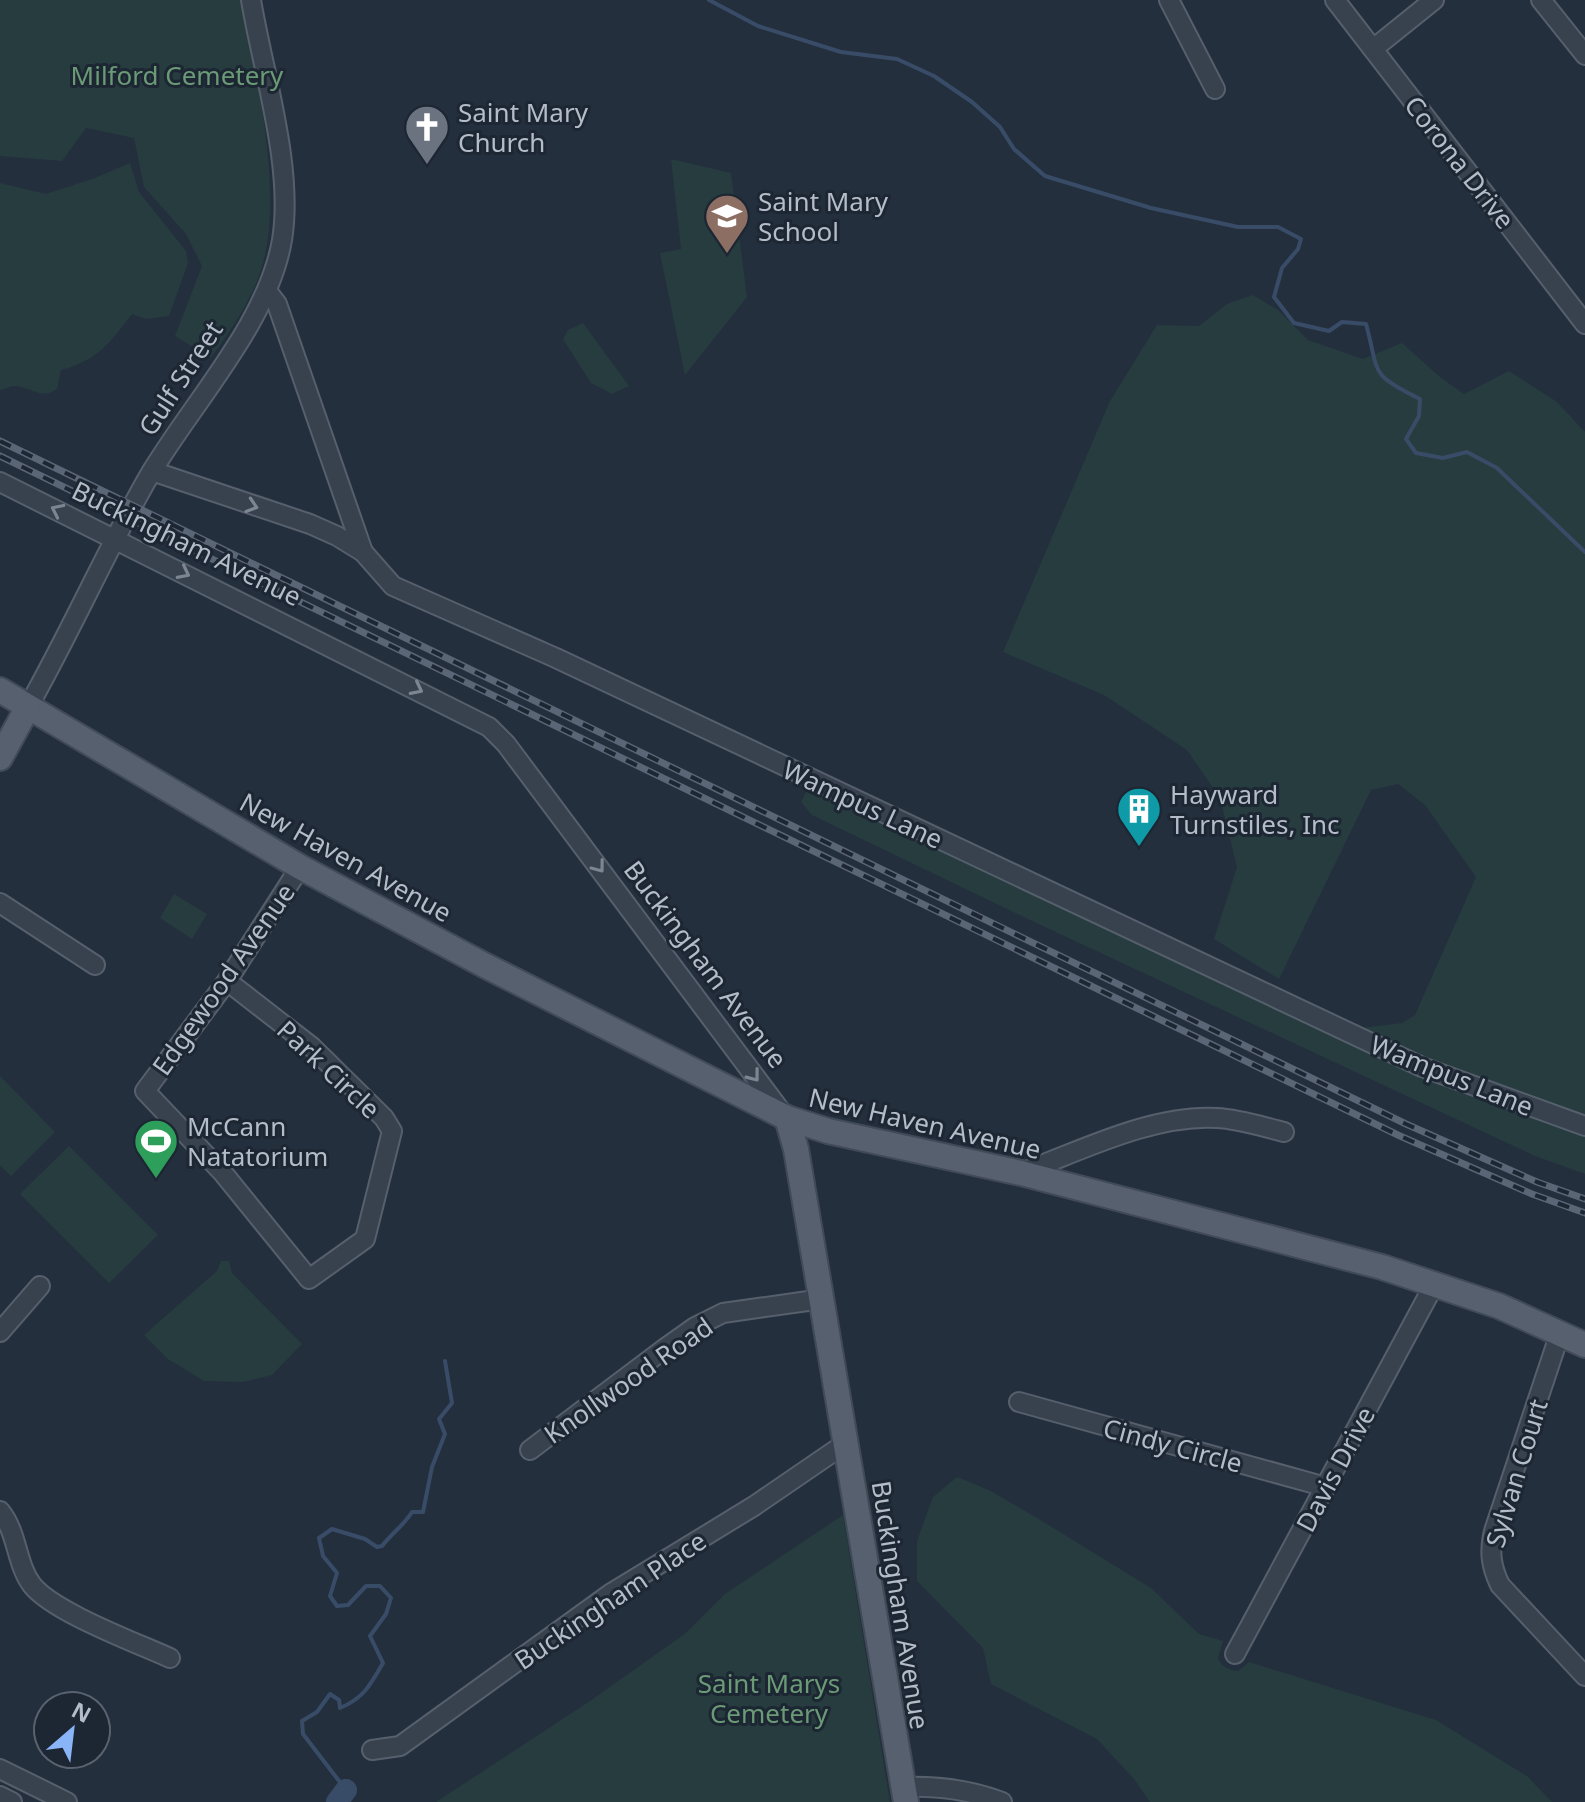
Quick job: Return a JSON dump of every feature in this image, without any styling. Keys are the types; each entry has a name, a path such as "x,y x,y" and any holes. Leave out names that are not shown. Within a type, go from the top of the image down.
{"main road":[{"name":"New Haven Avenue","path":"0,690 300,867 484,965 787,1118 828,1131 1021,1173 1382,1267 1499,1306 1585,1345"},
{"name":"Gulf Street","path":"0,758 28,707"},
{"name":"Buckingham Avenue","path":"787,1118 794,1135 905,1794"}],"street":[{"name":"Gulf Street","path":"28,707 152,471 267,291 282,238 285,205 276,128 251,0"},
{"path":"1169,0 1215,89"},
{"name":"Corona Drive","path":"1335,0 1585,324"},
{"path":"1373,49 1434,0"},
{"path":"1541,0 1585,55"},
{"path":"267,291 277,304 363,552"},
{"name":"Wampus Lane","path":"152,471 310,524 363,552 393,586 556,658 1422,1067 1585,1126"},
{"name":"Buckingham Avenue","path":"0,482 480,721 497,733 787,1118"},
{"name":"Edgewood Avenue","path":"145,1091 227,981 300,867"},
{"path":"0,903 95,965"},
{"name":"Park Circle","path":"145,1091 223,1173 309,1279 365,1239 392,1131 384,1118 312,1047 227,981"},
{"path":"1021,1173 1125,1134 1171,1123 1219,1118 1284,1132"},
{"name":"Davis Drive","path":"1235,1654 1435,1283"},
{"path":"0,1332 40,1286"},
{"name":"Knollwood Road","path":"530,1450 664,1349 710,1319 723,1313 822,1299"},
{"name":"Sylvan Court","path":"1560,1333 1490,1550 1492,1568 1500,1585 1585,1676"},
{"name":"Cindy Circle","path":"1019,1402 1326,1487"},
{"name":"Buckingham Place","path":"372,1750 400,1746 610,1594 754,1506 846,1443"},
{"path":"0,1511 11,1526 31,1584 43,1595 60,1607 170,1658"},
{"path":"0,1769 67,1802"},
{"path":"905,1794 953,1789 982,1794 1002,1802"},
{"path":"0,1796 12,1802"}],"green space":[{"name":"Milford Cemetery","path":"0,0 242,0 266,138 270,210 260,273 238,317 211,358 175,336 202,266 186,234 144,187 134,138 86,128 62,161 0,156"},
{"path":"671,159 731,173 747,297 685,375 660,253 681,249"},
{"path":"130,163 139,192 186,251 188,263 169,316 146,319 132,314 94,356 61,370 57,389 51,392 40,393 13,386 0,390 0,183 46,194"},
{"path":"1253,295 1278,310 1308,340 1363,359 1402,343 1464,394 1509,371 1557,402 1585,432 1585,1174 1535,1156 1028,919 812,815 801,802 806,792 819,788 1042,898 1206,968 1337,1031 1402,1023 1415,1015 1476,877 1425,805 1398,784 1371,790 1279,979 1214,939 1237,867 1220,798 1187,750 1104,695 1003,652 1110,401 1157,325 1199,326 1227,304"},
{"path":"583,323 629,386 612,394 591,383 563,339 568,330"},
{"path":"174,894 207,914 192,939 160,918"},
{"path":"0,1076 55,1132 11,1176 0,1165"},
{"path":"69,1146 158,1235 109,1283 20,1194"},
{"path":"221,1261 229,1261 232,1273 302,1344 272,1375 243,1382 204,1381 168,1359 144,1335 217,1271"},
{"path":"957,1477 989,1490 1151,1588 1199,1634 1223,1641 1218,1658 1226,1668 1238,1671 1249,1662 1436,1720 1527,1776 1552,1802 1150,1802 1134,1779 1097,1739 991,1684 983,1648 917,1581 917,1541 933,1497"},
{"name":"Saint Marys Cemetery","path":"843,1515 890,1802 436,1802 590,1701 686,1633 725,1594"}],"waterway":[{"path":"709,0 758,26 841,52 897,59 934,76 972,102 1000,127 1014,149 1045,176 1151,208 1238,227 1278,227 1301,239 1298,249 1282,268 1274,297 1294,323 1329,331 1342,322 1366,324 1379,371 1392,383 1420,399 1419,416 1406,439 1416,453 1443,458 1467,452 1497,468 1585,552"},
{"path":"346,1790 303,1734 302,1721 317,1712 330,1694 339,1700 340,1708 355,1700 370,1684 383,1663 370,1636 386,1614 391,1598 380,1586 366,1586 348,1605 337,1606 330,1596 337,1573 323,1556 319,1538 332,1529 365,1539 377,1547 382,1546 412,1512 423,1512 432,1467 445,1434 439,1419 452,1403 445,1361"},
{"path":"337,1802 346,1790"}],"railway":[{"path":"0,441 1406,1124 1537,1182 1585,1199"},
{"path":"0,456 1400,1136 1532,1194 1585,1213"}],"place":[{"name":"Saint Mary Church","path":"427,166"},
{"name":"Saint Mary School","path":"727,255"},
{"name":"Hayward Turnstiles, Inc","path":"1139,848"},
{"name":"McCann Natatorium","path":"156,1180"}]}
